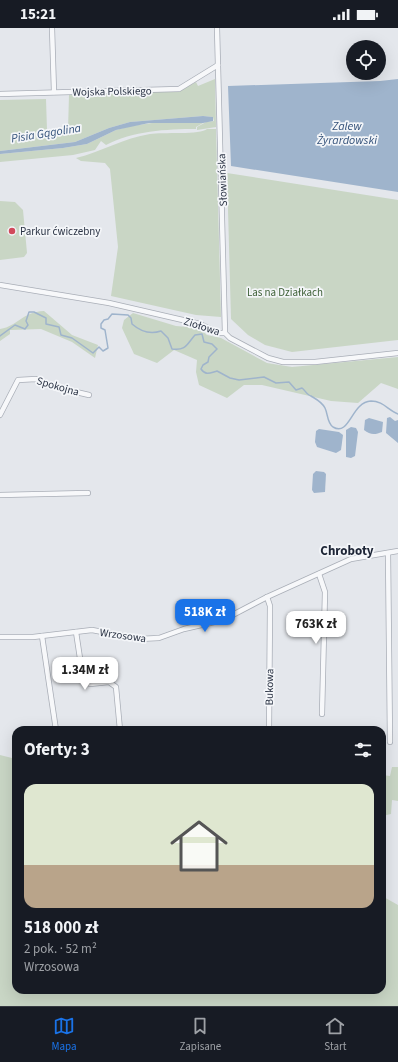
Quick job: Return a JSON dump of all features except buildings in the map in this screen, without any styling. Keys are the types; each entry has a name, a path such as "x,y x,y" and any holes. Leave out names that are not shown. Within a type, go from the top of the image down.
{"street":[{"path":"52,28 54,92"},
{"name":"Słowiańska","path":"217,28 226,333"},
{"name":"Wojska Polskiego","path":"0,94 179,89 218,64"},
{"name":"Ziołowa","path":"0,285 123,306 200,324 218,332 226,333 230,338 268,358 283,362 315,362 398,353"},
{"name":"Spokojna","path":"0,415 18,380 36,379 59,388 89,395"},
{"path":"0,495 88,493"},
{"name":"Wrzosowa","path":"0,637 42,636 102,631 138,639 159,638 184,629 223,620 267,597 351,559 398,551"},
{"path":"388,553 390,742"},
{"path":"319,574 325,592 322,714"},
{"name":"Bukowa","path":"267,597 270,606 269,726"},
{"path":"76,632 83,678 90,684 109,682 116,687 120,726"},
{"path":"42,636 55,726"}],"green space":[{"path":"215,79 216,127 197,130 197,127 206,122 214,121 213,117 203,116 130,122 109,128 75,142 0,151 0,100 46,99 47,130 68,130 69,95 180,91 196,82 198,86"},
{"path":"159,122 203,123 196,127 196,129 138,134 116,140 106,145 101,141 95,150 73,155 0,162 0,154 63,148 87,144 116,130"},
{"path":"207,129 216,129 221,317 196,315 111,296 118,247 110,169 105,163 81,161 76,158 140,136 156,133 197,132"},
{"name":"Las na Działkach","path":"227,173 398,200 398,340 292,352 265,345 248,335 231,319"},
{"name":"Parkur ćwiczebny","path":"0,201 15,202 23,210 27,253 24,257 0,260"},
{"path":"44,311 72,335 98,345 95,358 72,342 41,329 10,330 10,334 0,341 0,329 11,325 25,316"},
{"path":"133,313 176,326 199,328 207,335 221,338 267,363 292,367 398,357 398,389 381,383 358,403 331,401 262,385 244,385 227,398 199,385 196,372 197,360 174,350 157,363 134,354 122,328 124,320"},
{"path":"0,755 12,758 12,994 386,994 386,898 398,905 398,1006 0,1006"},
{"path":"392,767 398,767 398,801 392,800 391,814 386,815 386,776 390,776"}],"water":[{"name":"Zalew Żyrardowski","path":"398,79 398,192 231,166 228,86 380,81"},
{"path":"203,116 213,117 213,121 203,123 149,123 116,130 87,144 63,148 0,154 0,151 75,142 109,128 130,122"},
{"path":"390,417 395,421 398,420 398,443 386,433 387,418"},
{"path":"369,418 383,422 382,432 373,434 364,430 365,420"},
{"path":"351,427 356,428 358,432 355,456 351,458 346,457 346,430"},
{"path":"319,429 339,432 343,435 341,450 336,453 317,447 315,442 316,431"},
{"path":"316,471 324,472 326,474 325,492 314,493 312,490 313,474"}],"waterway":[{"path":"0,336 15,325 25,329 28,325 26,321 29,312 34,312 46,318 46,324 59,327 61,335 72,338 93,353 99,347 103,351 108,348 105,330 101,328 101,324 104,320 108,319 112,314 128,315 131,318 132,324 138,329 153,333 161,331 168,338 172,349 183,348 195,335 202,334 204,342 212,344 217,349 209,357 208,362 203,365 201,369 205,373 217,371 230,378 239,380 264,377 276,383 289,382 296,390 302,388 308,395 319,401 324,406 333,427 339,429 343,427 359,407 364,403 371,401 379,402 398,414"}],"place":[{"name":"Parkur ćwiczebny","path":"12,231"}],"district":[{"name":"Chroboty","path":"347,550"}],"water label":[{"name":"Pisia Gągolina","path":"46,133"}]}
